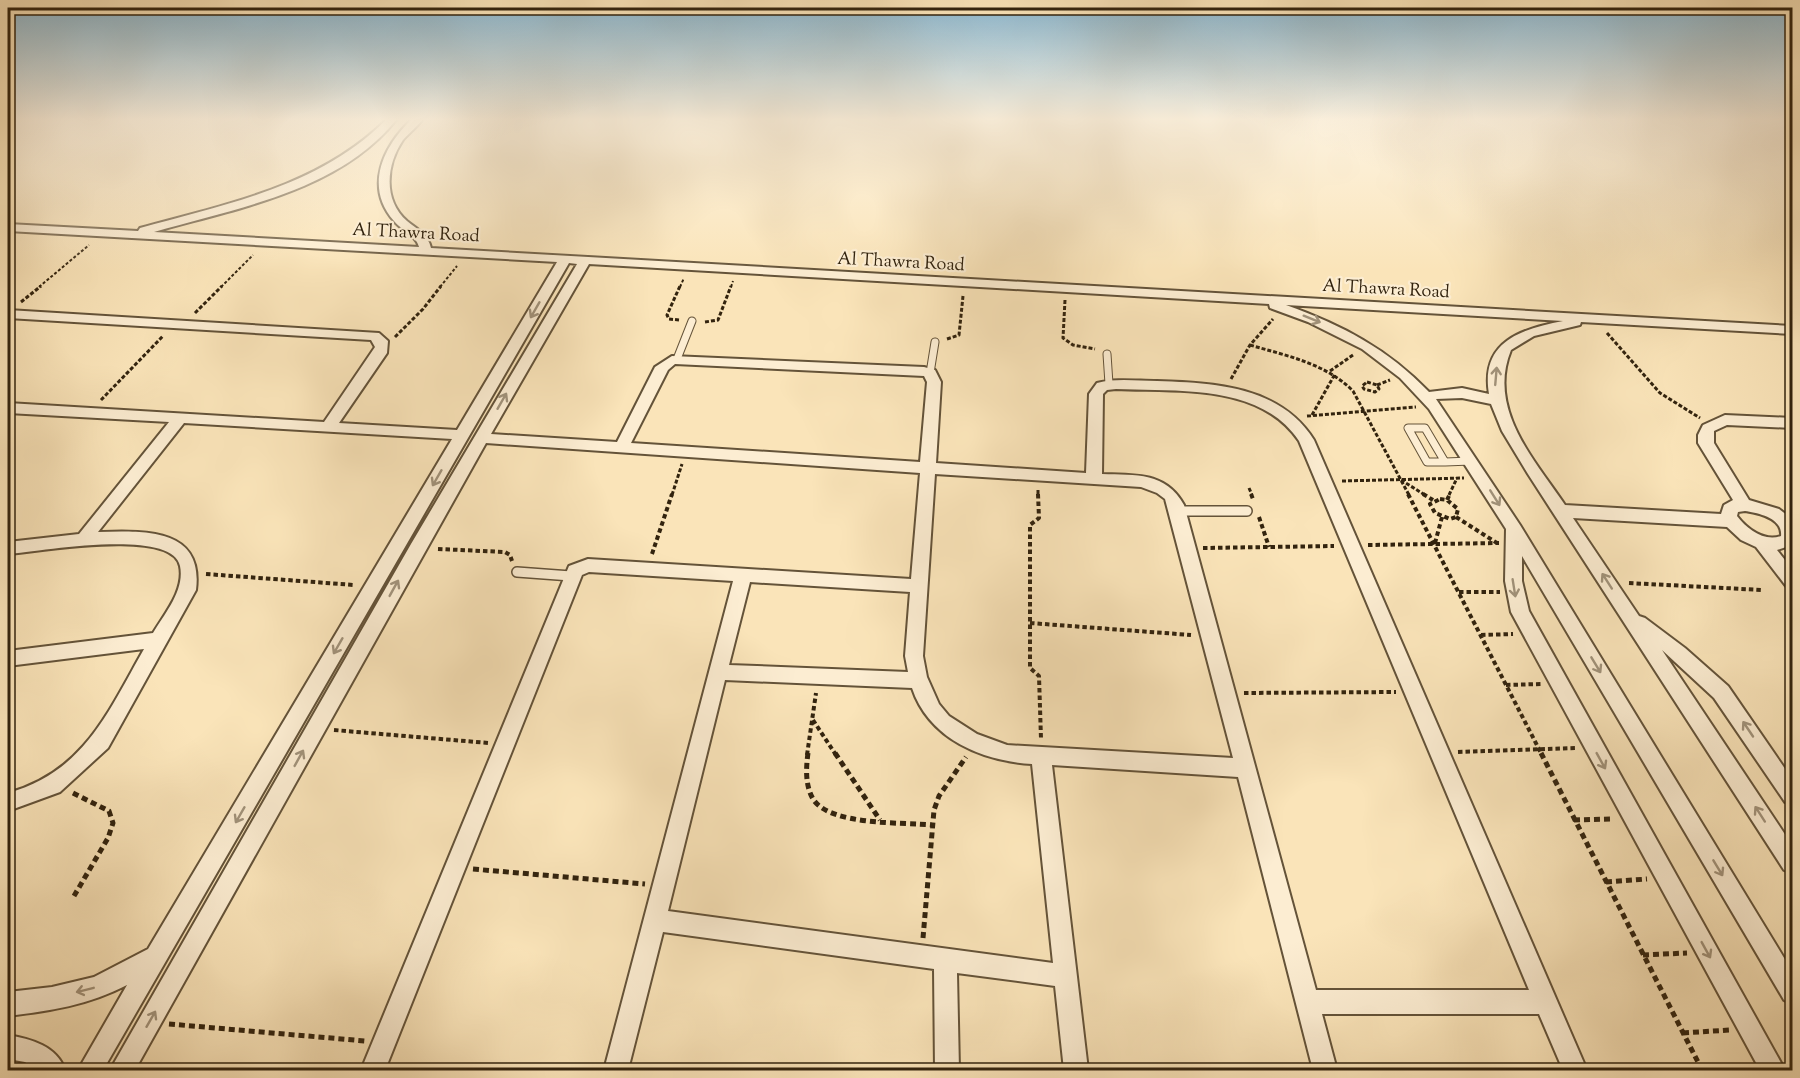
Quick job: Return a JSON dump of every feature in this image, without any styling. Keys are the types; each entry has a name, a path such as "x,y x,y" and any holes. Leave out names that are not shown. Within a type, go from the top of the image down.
{"street":[{"path":"133,234 228,208 298,182 320,170"},
{"path":"384,170 383,181 389,205 407,227 423,239 426,251"},
{"name":"Al Thawra Road","path":"8,227 1792,330"},
{"path":"90,1071 565,259"},
{"path":"122,1071 417,548 585,260"},
{"path":"1257,298 1341,332 1367,346 1399,370 1431,402 1514,529 1792,992"},
{"path":"12,310 180,324 374,336 381,341 382,347 328,427"},
{"path":"1594,318 1527,335 1505,348 1495,372 1496,401 1513,436 1560,511 1792,863"},
{"path":"621,448 667,361 677,359 924,371 930,374 934,382 914,656 917,680 928,705 949,727 976,744 1007,754 1041,758 1245,768"},
{"path":"1094,479 1096,394 1097,389 1109,384 1226,391 1260,401 1288,418 1306,440 1575,1071"},
{"path":"1431,402 1454,392 1468,392 1496,401"},
{"path":"8,408 462,435"},
{"path":"83,540 180,418"},
{"path":"1743,504 1706,443 1705,435 1708,428 1725,420 1792,423"},
{"path":"481,438 1094,479 1158,486 1173,497 1324,1071"},
{"path":"1743,504 1772,512 1790,524 1791,535 1785,543 1761,541 1742,533 1729,516 1730,509 1743,504"},
{"path":"1560,511 1731,521"},
{"path":"1514,529 1512,572 1514,592 1530,634 1773,1071"},
{"path":"8,548 83,540 153,539 168,543 180,551 187,561 190,573 187,590 101,742 78,765 53,784 23,798 8,802"},
{"path":"1761,541 1792,581"},
{"path":"373,1071 571,576 575,571 588,566 918,586"},
{"path":"616,1071 743,574"},
{"path":"1630,617 1679,653 1721,692 1792,795"},
{"path":"8,658 157,640"},
{"path":"718,672 917,680"},
{"path":"1041,758 1076,1071"},
{"path":"655,920 1065,976"},
{"path":"8,1004 52,999 96,988 157,956"},
{"path":"933,958 947,1071"},
{"path":"1306,1002 1546,1002"},
{"path":"8,1047 31,1051 53,1071"}],"lane":[{"path":"677,359 692,321"},
{"path":"930,374 935,342"},
{"path":"1107,354 1109,384"},
{"path":"1445,462 1425,428 1408,428 1427,462 1445,462 1471,461"},
{"path":"1178,512 1247,511"},
{"path":"517,572 571,576"}],"path":[{"path":"12,310 103,233"},
{"path":"88,413 266,242"},
{"path":"382,347 423,309 466,253"},
{"path":"689,267 668,317 692,321 717,321 738,269"},
{"path":"935,342 959,335 964,283"},
{"path":"1065,289 1063,338 1065,341 1107,354"},
{"path":"1226,391 1236,367 1250,345 1285,308"},
{"path":"1594,318 1656,391 1682,409 1715,423"},
{"path":"1250,345 1329,371 1353,391 1435,544 1702,1071"},
{"path":"1329,371 1367,346"},
{"path":"1312,416 1335,374"},
{"path":"1353,391 1364,389 1376,392 1378,389 1377,385 1367,382 1363,383 1364,389"},
{"path":"1288,418 1431,402"},
{"path":"647,569 686,452"},
{"path":"1038,475 1039,518 1030,525 1030,668 1032,672 1040,676 1041,758"},
{"path":"1447,500 1457,478"},
{"path":"1323,482 1482,478"},
{"path":"1401,480 1433,500 1447,500 1458,508 1456,517"},
{"path":"1433,500 1431,508 1442,517 1456,517 1497,543"},
{"path":"1435,544 1442,517"},
{"path":"417,548 505,552 512,558 517,572"},
{"path":"190,573 374,586"},
{"path":"1607,582 1762,590"},
{"path":"1459,592 1514,592"},
{"path":"1030,623 1210,636"},
{"path":"1480,635 1530,634"},
{"path":"818,676 807,774 809,791 816,804 828,813 932,825"},
{"path":"1506,685 1557,683"},
{"path":"1225,693 1413,692"},
{"path":"813,720 880,820"},
{"path":"315,729 504,744"},
{"path":"933,958 932,825 934,810 939,796 976,744"},
{"path":"1439,752 1593,747"},
{"path":"53,784 109,811 113,823 108,837 74,896"},
{"path":"1574,820 1633,819"},
{"path":"454,867 664,886"},
{"path":"1606,882 1666,878"},
{"path":"1643,955 1707,952"},
{"path":"149,1023 384,1042"},
{"path":"1683,1033 1750,1028"}]}
